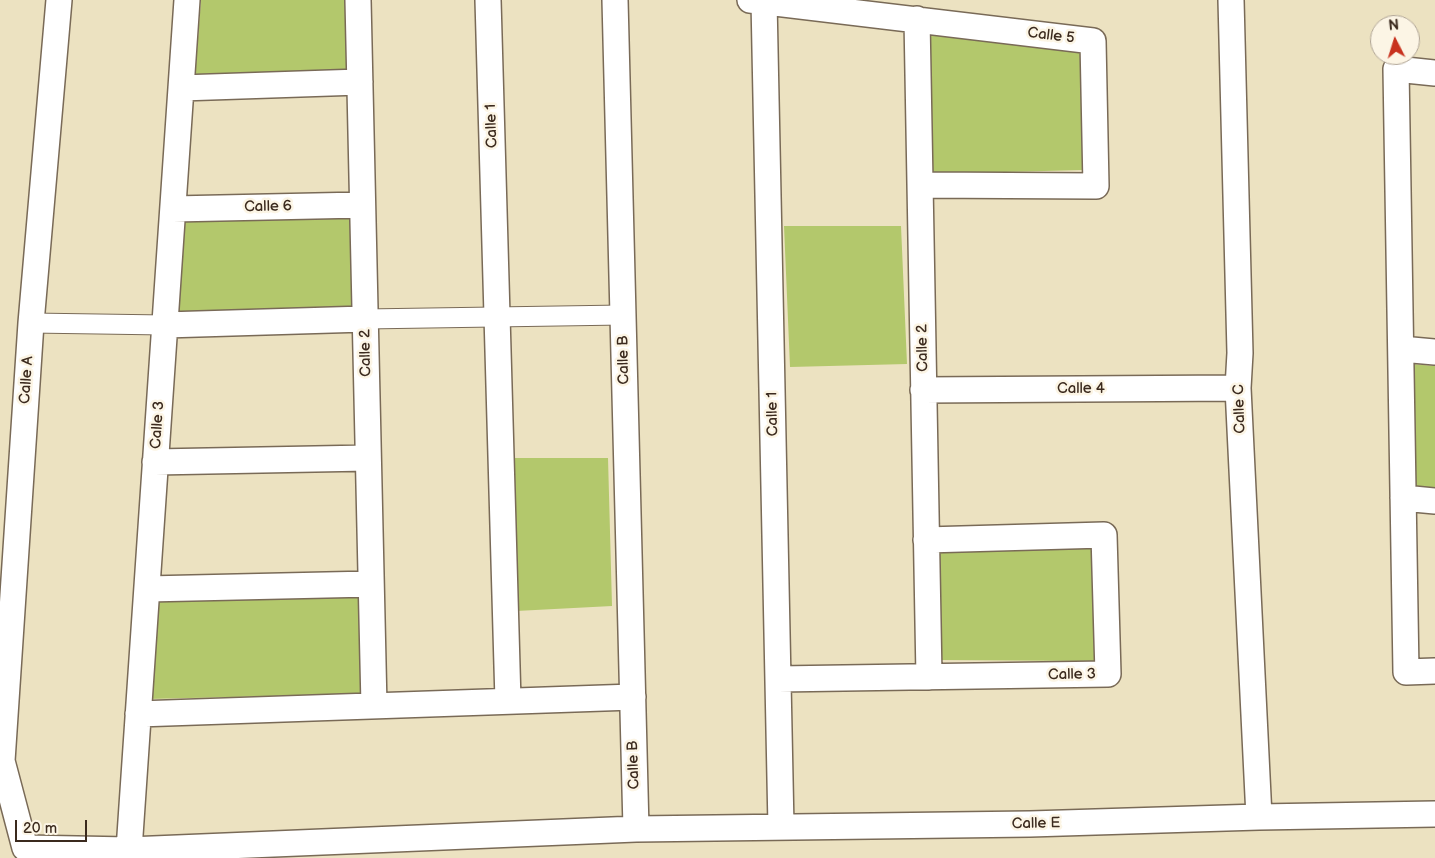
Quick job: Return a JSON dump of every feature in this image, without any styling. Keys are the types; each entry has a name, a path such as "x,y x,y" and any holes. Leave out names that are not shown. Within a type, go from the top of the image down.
{"street":[{"name":"Calle A","path":"59,0 31,323 2,761 25,848 129,850"},
{"name":"Calle 3","path":"129,850 187,0"},
{"name":"Calle 2","path":"358,0 374,706"},
{"name":"Calle 1","path":"488,0 508,702"},
{"name":"Calle B","path":"615,0 636,829"},
{"name":"Calle C","path":"1231,0 1240,353 1238,388 1259,817"},
{"name":"Calle 1","path":"757,1 781,827"},
{"name":"Calle 5","path":"757,1 1093,41 1096,186 920,185"},
{"name":"Calle 2","path":"917,19 929,677"},
{"path":"1435,73 1396,69 1406,672 1435,671"},
{"path":"181,88 360,82"},
{"name":"Calle 6","path":"173,209 362,205"},
{"path":"31,323 165,325 497,316 623,315"},
{"path":"1401,349 1435,352"},
{"name":"Calle 4","path":"923,390 1238,388"},
{"path":"155,462 368,458"},
{"path":"1403,498 1435,502"},
{"name":"Calle 3","path":"778,679 1108,674 1104,535 926,540"},
{"path":"147,590 371,584"},
{"path":"138,714 633,697"},
{"name":"Calle E","path":"636,829 1030,824 1435,814"},
{"path":"129,850 636,829"}],"green space":[{"path":"201,0 347,0 348,72 195,76"},
{"path":"927,33 1082,49 1083,170 927,174"},
{"path":"354,214 352,313 173,318 181,218"},
{"path":"784,226 901,226 907,364 790,367"},
{"path":"1411,364 1435,366 1435,488 1416,487"},
{"path":"512,458 608,458 612,606 516,611"},
{"path":"1094,547 1095,661 940,660 939,551"},
{"path":"359,591 362,694 147,699 155,598"}]}
